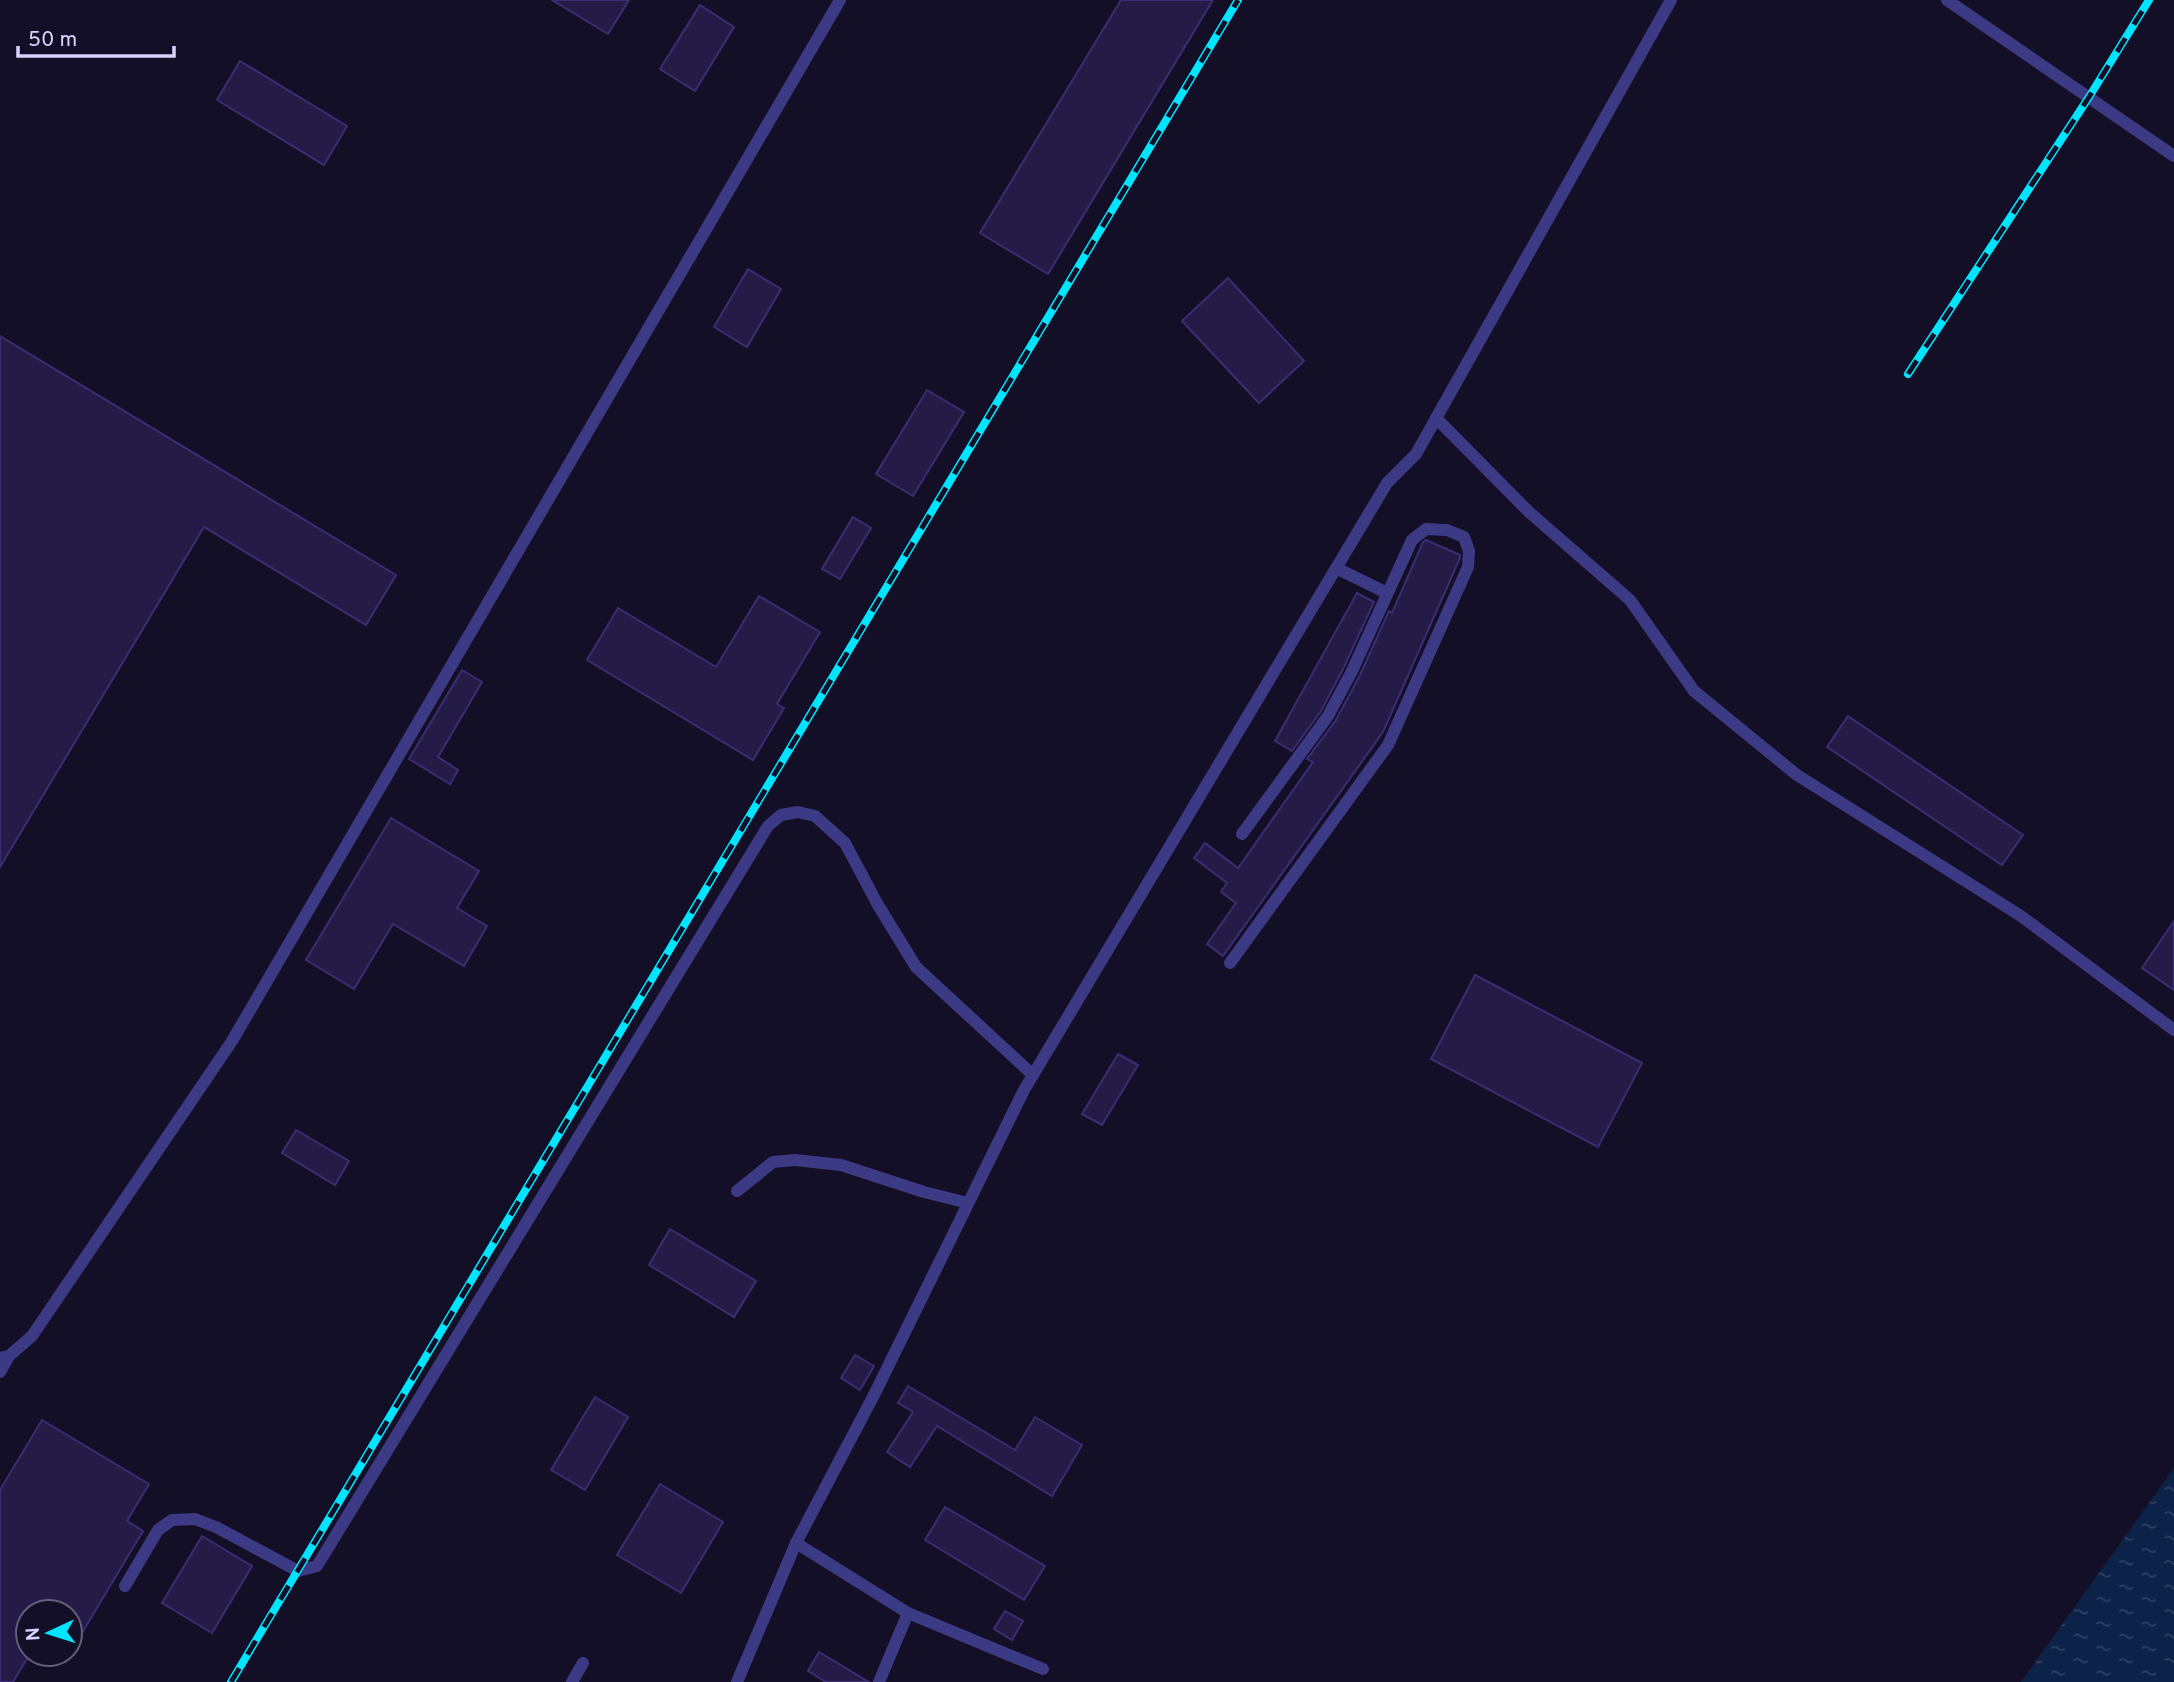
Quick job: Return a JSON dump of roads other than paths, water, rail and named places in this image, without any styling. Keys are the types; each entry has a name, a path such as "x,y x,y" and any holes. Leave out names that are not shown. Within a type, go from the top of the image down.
{"lane":[{"path":"0,1372 4,1357 32,1336 232,1041 840,0"},
{"path":"737,1682 796,1544 876,1392 1033,1075 1387,483 1416,454 1671,0"},
{"path":"1947,0 2174,156"},
{"path":"1436,418 1529,512 1630,600 1694,691 1797,775 2021,916 2174,1030"},
{"path":"1230,963 1388,745 1468,566 1469,551 1464,537 1447,530 1426,529 1412,540 1352,671 1328,716 1242,834"},
{"path":"1336,568 1387,593"},
{"path":"125,1586 158,1530 172,1520 194,1519 205,1523 298,1571 317,1566 768,827 781,815 798,812 815,816 845,843 878,905 916,967 1033,1075"},
{"path":"737,1191 773,1162 795,1160 841,1164 925,1192 968,1203"},
{"path":"796,1544 908,1613 1043,1669"},
{"path":"879,1682 908,1613"},
{"path":"572,1682 583,1663"}],"water":[{"path":"2174,1468 2174,1682 2021,1682"}],"railway":[{"path":"231,1682 1238,0"},
{"path":"1908,374 2089,97 2149,0"}]}
